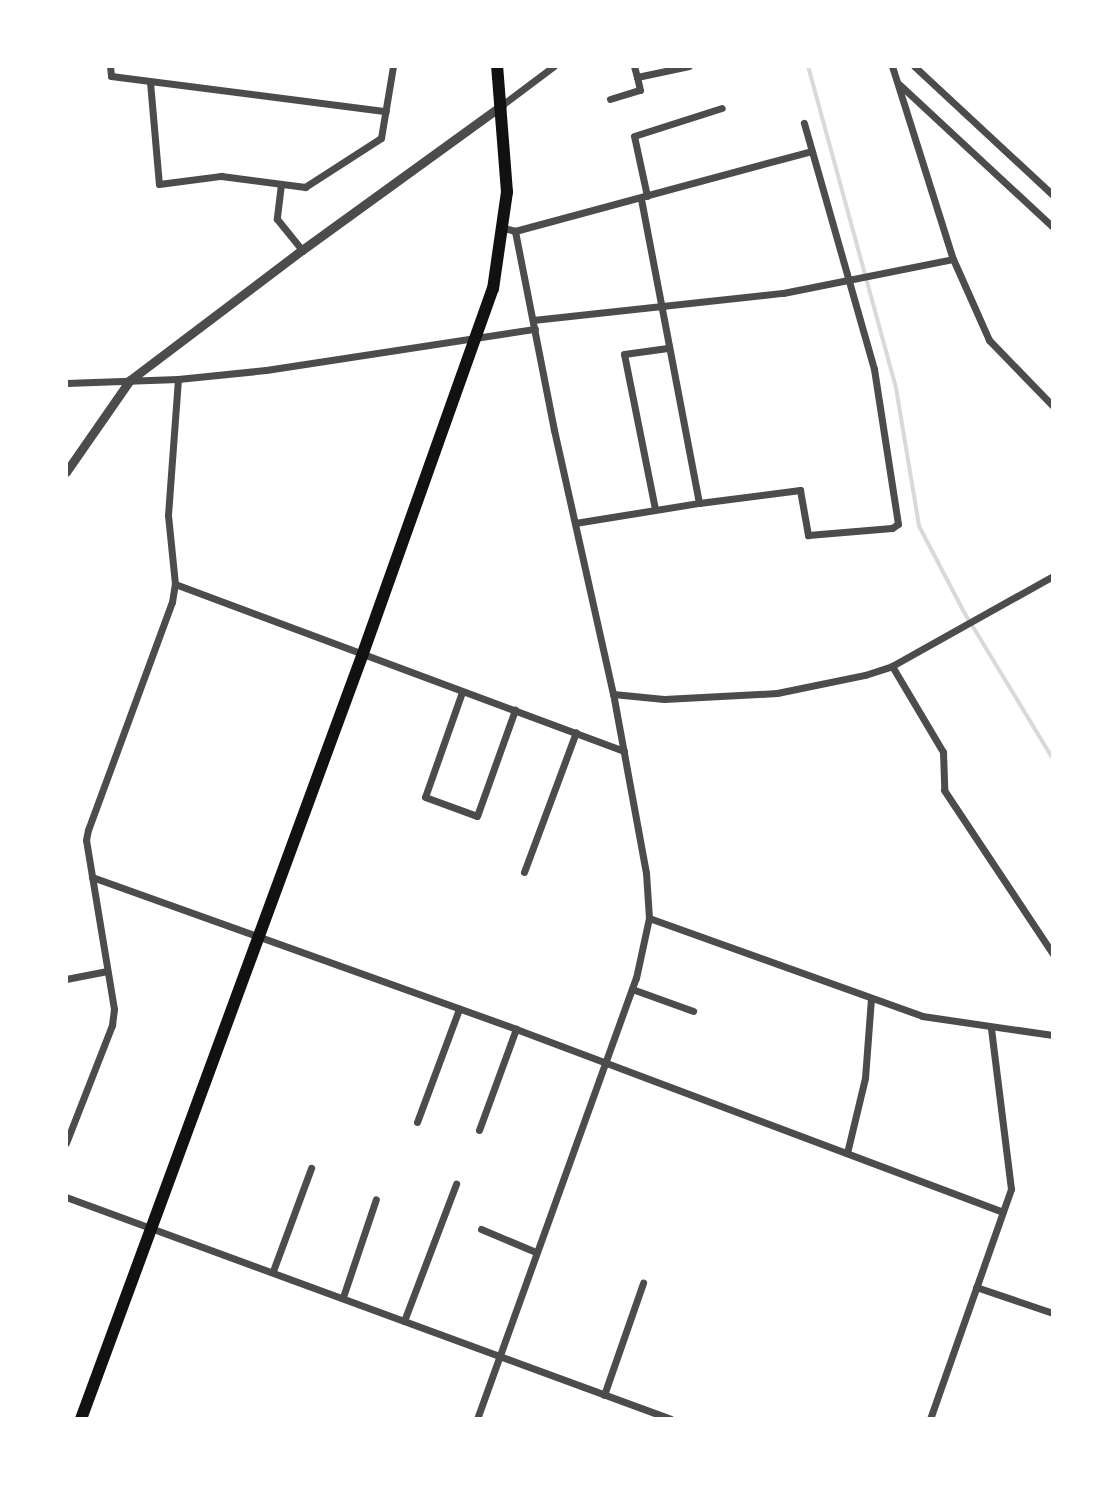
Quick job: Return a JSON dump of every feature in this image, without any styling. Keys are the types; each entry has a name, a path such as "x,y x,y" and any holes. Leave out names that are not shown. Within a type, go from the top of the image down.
{"highway":[{"path":"81,1419 362,656 493,289 509,229 497,66"}],"street":[{"path":"110,66 111,76 386,111"},
{"path":"150,82 159,184 221,176 305,187 381,138 393,66"},
{"path":"66,472 130,380 554,66"},
{"path":"610,99 640,90 634,66"},
{"path":"637,77 689,66"},
{"path":"892,66 953,259 989,340 1053,406"},
{"path":"914,66 1053,195"},
{"path":"898,84 1053,227"},
{"path":"699,503 668,348 634,136 722,108"},
{"path":"575,523 800,490 808,535 892,528 898,524 874,369 804,123"},
{"path":"477,1419 632,989 649,918 646,873 613,694 533,320 509,229 644,197 811,151"},
{"path":"281,184 277,219 302,250"},
{"path":"533,320 783,293 953,259"},
{"path":"66,383 178,379 266,370 477,335 535,329"},
{"path":"655,509 624,354 668,348"},
{"path":"66,1143 112,1025 114,1009 92,877 88,830 172,602 175,584 168,515 178,379"},
{"path":"613,694 664,699 777,693 892,666 1053,576"},
{"path":"175,584 624,751"},
{"path":"892,666 943,752 944,790 1053,954"},
{"path":"462,692 425,797 477,816 515,710"},
{"path":"524,872 576,732"},
{"path":"92,877 516,1029 1003,1212"},
{"path":"649,918 922,1016 1053,1035"},
{"path":"66,979 107,971"},
{"path":"632,989 693,1011"},
{"path":"847,1153 865,1078 871,999"},
{"path":"417,1122 459,1009"},
{"path":"930,1419 1011,1189 991,1028"},
{"path":"479,1130 516,1029"},
{"path":"273,1271 311,1168"},
{"path":"404,1321 456,1184"},
{"path":"66,1197 671,1419"},
{"path":"343,1297 376,1199"},
{"path":"481,1229 536,1252"},
{"path":"604,1395 643,1283"},
{"path":"976,1287 1053,1313"}],"waterway":[{"path":"808,66 896,388 919,526 964,612 1053,759"}]}
